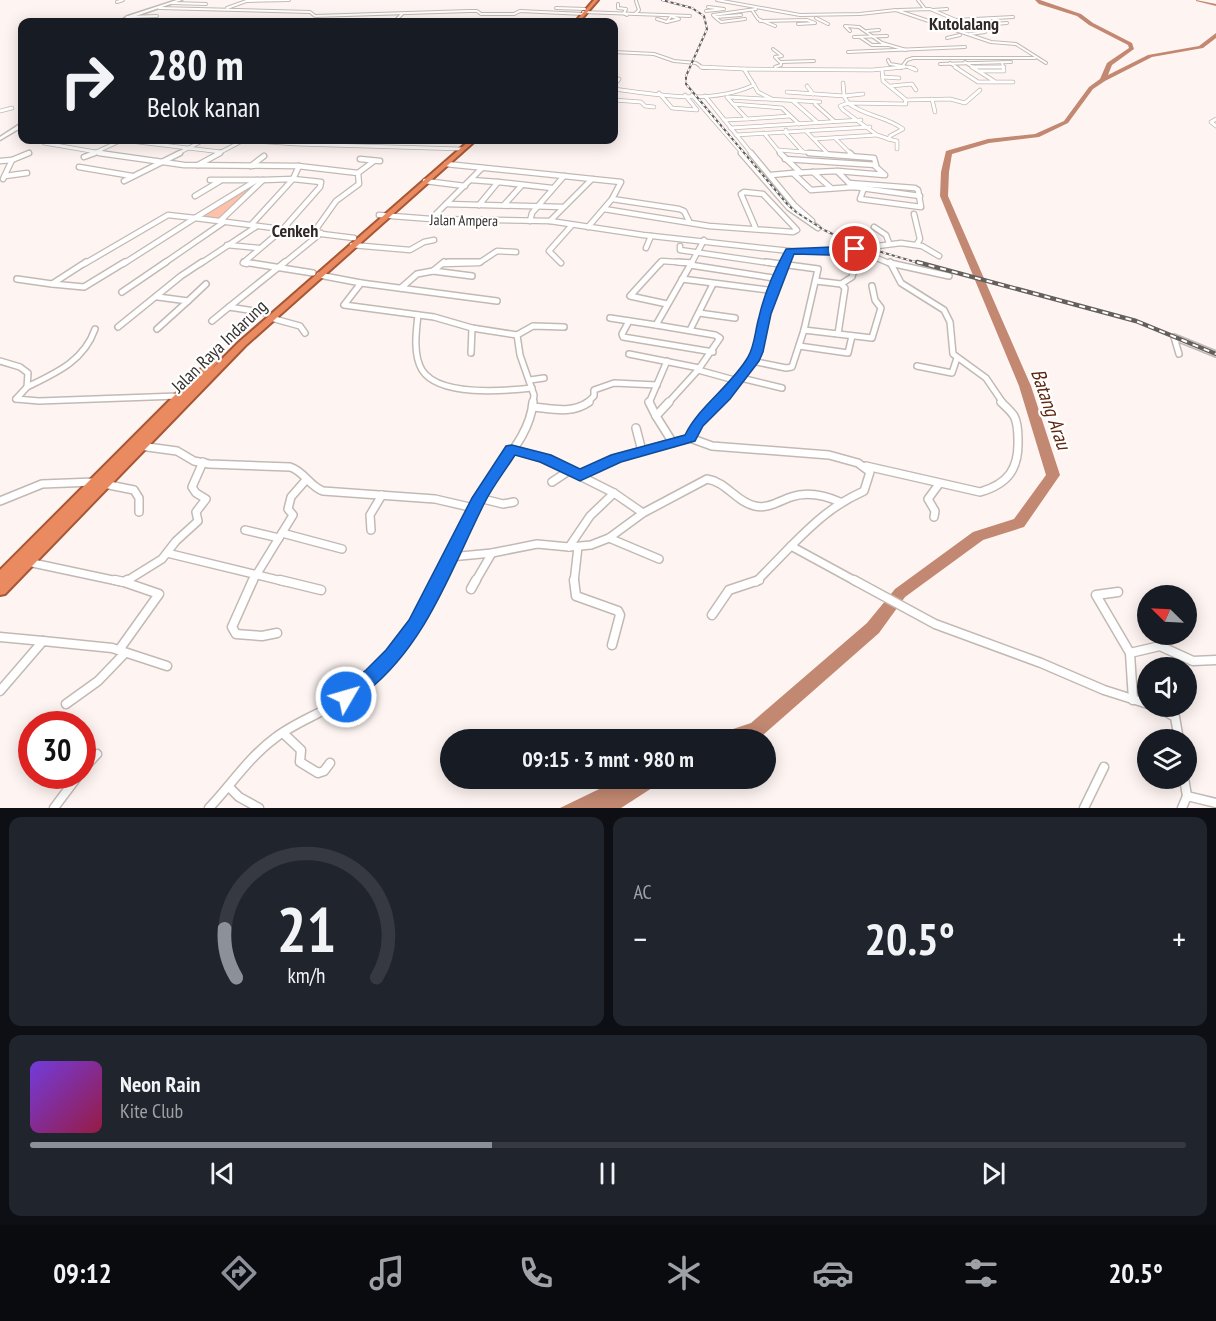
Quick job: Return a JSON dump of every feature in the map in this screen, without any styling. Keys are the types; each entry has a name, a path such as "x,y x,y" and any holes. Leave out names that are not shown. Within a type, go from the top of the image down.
{"highway":[{"path":"581,16 594,0"},
{"name":"Jalan Raya Indarung","path":"383,215 425,181 455,152"},
{"name":"Jalan Raya Indarung","path":"1,576 99,483 178,396 455,152"},
{"name":"Jalan Raya Indarung","path":"99,483 140,446 242,339"},
{"name":"Jalan Raya Indarung","path":"0,590 71,511"}],"street":[{"path":"117,2 123,0"},
{"path":"128,17 180,0"},
{"path":"224,10 248,0 289,0"},
{"path":"717,0 754,10 810,15 947,9"},
{"path":"918,0 925,9"},
{"path":"635,14 639,10 636,1"},
{"path":"172,3 207,4"},
{"path":"618,4 618,8 626,9 625,14"},
{"path":"701,9 721,22 746,20 741,13 708,7"},
{"path":"159,8 310,12 315,16 469,11 482,14 514,14 522,10 581,16"},
{"path":"554,8 581,16"},
{"path":"706,11 724,9"},
{"path":"716,18 754,10"},
{"path":"754,10 755,17 760,21 775,26"},
{"path":"804,10 828,24"},
{"path":"896,10 943,28 994,42 1016,44 1046,63"},
{"path":"932,10 954,20 1013,17"},
{"path":"713,15 735,12"},
{"path":"398,18 402,13"},
{"path":"625,14 636,18 690,16"},
{"path":"557,18 559,16 635,14 657,17 667,22 679,20 671,16"},
{"path":"128,17 157,16"},
{"path":"667,22 671,16"},
{"path":"943,28 1007,23 993,19"},
{"path":"760,21 807,20 815,23 798,24"},
{"path":"850,31 845,26 858,26 889,45"},
{"path":"960,26 974,30"},
{"path":"866,31 879,30"},
{"path":"947,38 985,32"},
{"path":"854,37 887,36"},
{"path":"860,37 872,45 899,45 907,50"},
{"path":"882,41 888,40"},
{"path":"848,52 963,46 980,57"},
{"path":"933,48 947,57"},
{"path":"950,48 962,57"},
{"path":"773,49 782,56 775,57 780,62 814,61"},
{"path":"917,50 929,58"},
{"path":"618,53 654,54 674,61 696,63 704,69 882,70 904,67"},
{"path":"956,57 995,82"},
{"path":"904,67 908,59 1035,58"},
{"path":"888,60 892,64 915,71"},
{"path":"778,69 776,66 781,65 780,62"},
{"path":"979,71 1004,71 1002,62"},
{"path":"950,63 978,82 1012,81"},
{"path":"940,64 1011,63"},
{"path":"972,67 1004,67"},
{"path":"744,69 758,91"},
{"path":"882,70 883,81 905,100 932,99 965,103"},
{"path":"883,77 899,78"},
{"path":"843,83 844,95 848,103 861,113 901,128 902,131 888,139"},
{"path":"890,86 912,84 916,90"},
{"path":"713,96 734,93 754,85"},
{"path":"807,86 813,94"},
{"path":"618,88 634,92 818,103 835,121"},
{"path":"962,108 980,90"},
{"path":"734,98 745,92 758,91 778,100"},
{"path":"817,122 792,103 786,91 813,94 863,94"},
{"path":"626,101 634,92"},
{"path":"634,92 645,106 654,107"},
{"path":"659,93 672,108 697,110 685,94"},
{"path":"692,95 789,208 818,228 794,205 705,96"},
{"path":"728,98 747,119"},
{"path":"932,99 935,112"},
{"path":"618,100 641,102"},
{"path":"897,149 897,141 878,135 840,106 848,103 904,105 905,100"},
{"path":"783,109 792,103"},
{"path":"733,104 783,109 799,124"},
{"path":"758,106 771,117"},
{"path":"0,111 12,108"},
{"path":"724,120 790,116"},
{"path":"1216,119 1211,122 1216,126"},
{"path":"730,128 861,120"},
{"path":"785,132 789,124"},
{"path":"736,135 870,127"},
{"path":"0,140 18,128"},
{"path":"806,131 828,154"},
{"path":"785,132 803,152"},
{"path":"764,133 801,173"},
{"path":"814,140 878,135"},
{"path":"835,138 854,156"},
{"path":"54,144 195,166 234,164 251,167 328,167 358,173 374,161"},
{"path":"84,157 113,144"},
{"path":"154,144 221,152"},
{"path":"124,181 195,144"},
{"path":"195,166 236,144"},
{"path":"274,144 387,146 455,152 482,168 621,183 612,199 588,227"},
{"path":"779,150 876,159 875,166"},
{"path":"0,161 12,160 29,153"},
{"path":"251,167 264,156"},
{"path":"360,159 380,161"},
{"path":"771,175 837,171 885,175 875,166 786,159"},
{"path":"12,160 4,177 27,173"},
{"path":"118,327 158,297 181,276 254,225 293,179 299,166"},
{"path":"79,167 133,176"},
{"path":"431,219 482,168"},
{"path":"837,171 851,185 864,188 915,188 920,196 920,207 860,199 864,188"},
{"path":"813,172 831,188"},
{"path":"314,232 336,201 359,184 358,173"},
{"path":"793,173 809,189 851,185 879,188"},
{"path":"530,221 538,205 564,176"},
{"path":"210,180 293,179 317,181 322,184 283,229 243,263 362,283 497,301"},
{"path":"550,222 592,179"},
{"path":"195,196 223,180"},
{"path":"17,279 84,287 260,180"},
{"path":"122,292 222,222 260,180"},
{"path":"471,180 552,188"},
{"path":"425,181 465,186"},
{"path":"478,204 498,182"},
{"path":"504,205 522,185"},
{"path":"603,209 709,226 793,232 797,230 763,194 744,192 741,194 756,229"},
{"path":"612,199 682,210 689,221"},
{"path":"446,204 564,207"},
{"path":"914,214 920,239 917,244 939,256"},
{"path":"52,284 111,246 163,217 171,215 321,233 347,247 410,250 424,242 434,240"},
{"name":"Jalan Ampera","path":"383,215 431,219 550,222 790,251 839,251 889,243 917,244"},
{"path":"561,263 549,251 572,225"},
{"path":"874,227 886,235 889,243"},
{"path":"212,321 321,233"},
{"path":"646,248 651,236"},
{"path":"656,325 704,240"},
{"path":"227,245 260,248"},
{"path":"680,246 680,250 697,254 816,268 818,273 804,330 790,368 752,361"},
{"path":"855,249 890,262 949,276"},
{"path":"433,271 444,262 479,263 497,251 516,252"},
{"path":"690,438 697,424 739,380 757,352 765,314 790,251"},
{"path":"816,281 841,284 852,277 854,270 839,251"},
{"path":"667,304 630,296 662,261 780,279"},
{"path":"580,476 616,458 690,438 712,446 829,455 939,484 985,492 1003,482 1012,473 1019,457 1018,431 1014,416 995,396 986,378 957,358 952,351 950,322 944,310 901,283 890,262"},
{"path":"401,288 420,272 433,271 472,276"},
{"path":"682,279 775,291"},
{"path":"362,283 344,305 418,315 472,328 517,335 533,326 564,327"},
{"path":"157,328 206,284"},
{"path":"690,330 713,284"},
{"path":"838,334 845,288 841,284"},
{"path":"804,330 872,338 881,308 874,298 872,286"},
{"path":"158,297 188,301"},
{"path":"229,307 274,311 296,324 305,333"},
{"path":"699,313 735,318"},
{"path":"418,315 416,339 418,350 423,370 431,378 475,391 503,392 532,388"},
{"path":"610,318 719,336 713,352 656,416"},
{"path":"629,321 622,334 623,337 713,352"},
{"path":"471,353 472,328"},
{"path":"95,329 94,336 71,363 27,387 16,399 39,401 178,396"},
{"path":"209,808 259,753 283,733 346,697 373,676 393,656 416,625 479,498 526,430 534,407 532,388 520,355 517,335"},
{"path":"799,346 848,353 852,336"},
{"path":"1179,354 1174,338 1216,354"},
{"path":"629,354 782,388"},
{"path":"917,366 952,373 957,358"},
{"path":"0,361 26,369 29,378 27,387"},
{"path":"667,361 649,403 673,443"},
{"path":"530,380 544,378"},
{"path":"534,407 564,411 586,403 594,396 594,390 610,384 657,385"},
{"path":"636,428 642,451"},
{"path":"140,446 159,451 176,451 195,461 249,467 290,467 299,470 312,487 322,491 435,499 474,508"},
{"path":"512,449 545,459 570,470 614,493 643,513"},
{"path":"124,582 153,566 198,521 196,512 206,499 196,493 192,487 203,462"},
{"path":"712,615 731,588 754,584 808,528 840,502 864,491 870,475 864,466"},
{"path":"552,483 570,470"},
{"path":"450,556 492,553 537,544 573,547 609,538 643,513 707,479 716,481 744,502 754,506 776,504 805,493 825,496 840,502"},
{"path":"278,633 262,636 242,635 236,634 232,627 254,574 292,515 288,509 291,497 306,481"},
{"path":"0,501 42,484 99,483 134,490 140,498 139,512"},
{"path":"934,517 936,511 928,499 939,484"},
{"path":"612,645 620,615 618,611 576,596 573,547 590,516 614,493"},
{"path":"371,530 370,515 382,495"},
{"path":"479,498 503,504 514,502"},
{"path":"245,530 252,533 281,535 342,549"},
{"path":"609,538 659,559"},
{"path":"791,546 936,624 1137,701"},
{"path":"167,553 321,590"},
{"path":"471,589 492,553"},
{"path":"28,561 124,582 159,594 122,652 98,681 66,704"},
{"path":"1118,592 1096,595 1130,653 1133,700"},
{"path":"0,637 52,640 122,652 167,666"},
{"path":"0,691 42,641"},
{"path":"1130,653 1160,646 1193,661 1216,660"},
{"path":"283,733 301,750 300,762 318,773 324,771 330,763"},
{"path":"1084,808 1104,767"},
{"path":"230,787 239,797 259,808"},
{"path":"54,808 68,789"},
{"path":"1182,808 1187,796 1186,789"},
{"path":"1187,796 1216,803"}],"shaded area":[{"path":"266,179 217,220 200,218 258,180"},
{"path":"599,789 650,789 621,808 560,808"}],"waterway":[{"path":"1037,0 1079,15 1091,24 1130,44 1132,48 1109,64 1103,80"},
{"path":"1198,0 1216,5"},
{"path":"1103,80 1150,56 1201,47 1216,35"},
{"name":"Batang Arau","path":"757,729 873,628 900,593 978,536 1019,523 1053,475 1025,386 944,196 945,172 949,153 988,141 1037,136 1066,122 1091,88 1103,80"}],"railway":[{"path":"662,0 692,8 704,16 707,29 686,76 686,84 788,205 824,230 854,244 922,264"},
{"path":"917,262 1136,321 1216,354"}],"district":[{"name":"Kutolalang","path":"964,23"},
{"name":"Cenkeh","path":"295,230"}],"route":[{"path":"346,697 373,676 406,640 416,625 479,498 512,449 545,459 580,476 616,458 690,438 697,424 725,397 757,352 765,314 790,251 831,252 855,249"}]}
